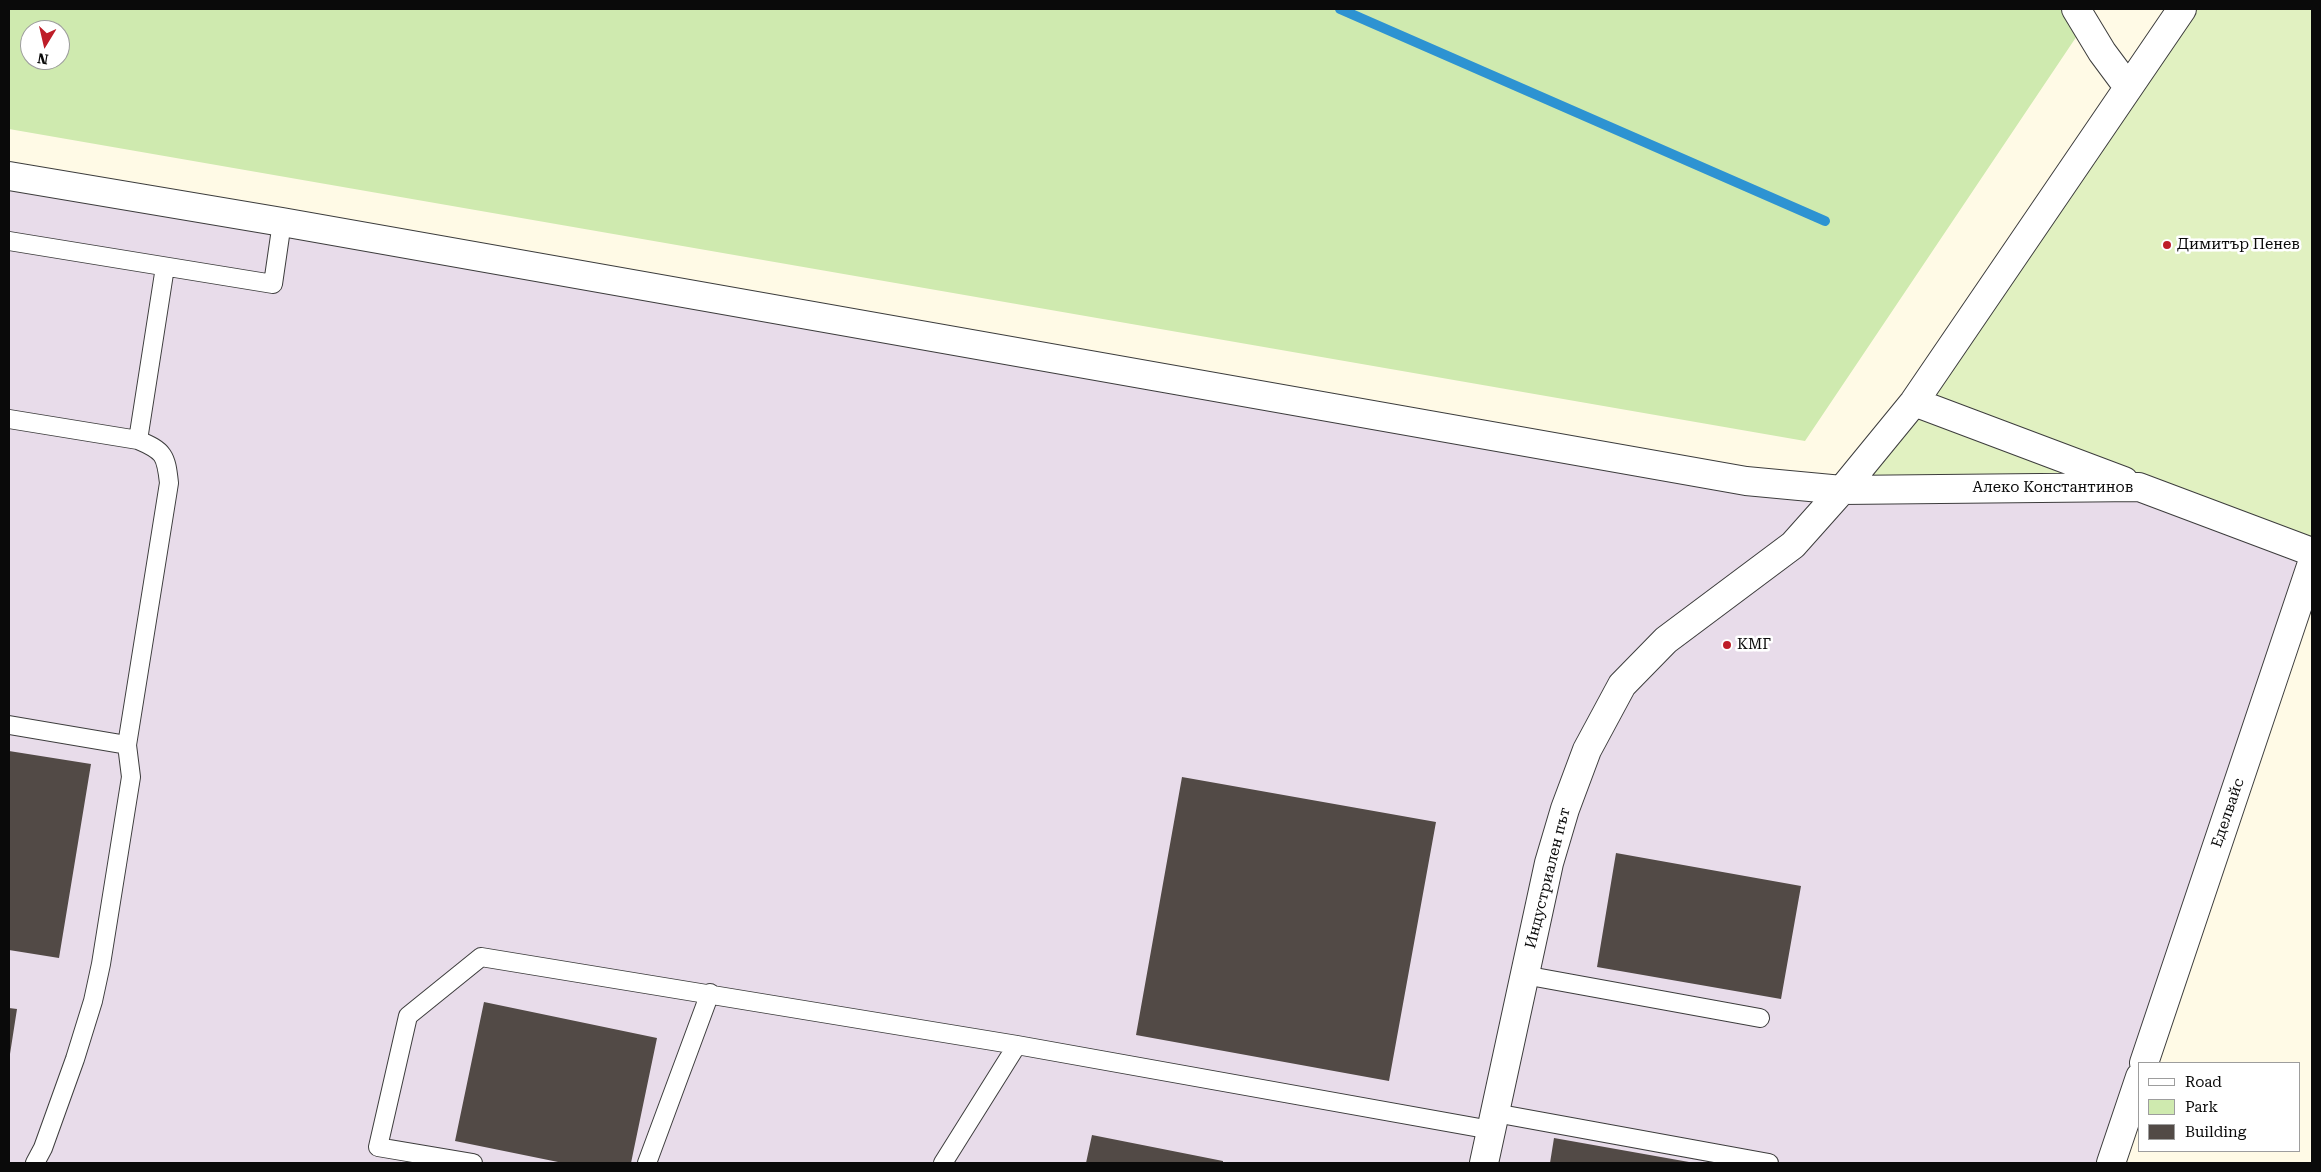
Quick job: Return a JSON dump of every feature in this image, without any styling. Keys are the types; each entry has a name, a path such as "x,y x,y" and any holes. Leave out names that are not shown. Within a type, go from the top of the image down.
{"street":[{"path":"2076,9 2102,52 2128,88"},
{"name":"Индустриален път","path":"1484,1163 1549,863 1565,809 1587,750 1622,685 1666,640 1792,545 1842,490 1914,402 2182,9"},
{"name":"Алеко Константинов","path":"9,176 282,222 1736,479 1842,490 2139,487 2312,552"},
{"path":"1914,402 2139,487"},
{"name":"Еделвайс","path":"2144,1062 2312,563"},
{"path":"2111,1163 2138,1083"}],"lane":[{"path":"9,241 273,284 282,222"},
{"path":"138,440 165,267"},
{"path":"9,419 138,440 157,448 167,463 169,483 127,745 131,777 95,992 56,1112 43,1148 34,1163"},
{"path":"9,725 127,745"},
{"path":"472,1163 378,1147 408,1016 481,957 710,993 1017,1045 1769,1163"},
{"path":"1524,976 1760,1018"},
{"path":"647,1163 710,993"},
{"path":"943,1163 1017,1045"}],"shaded area":[{"path":"9,176 1746,480 2139,487 2312,552 2144,1062 2138,1062 2138,1081 2111,1163 9,1163"}],"green space":[{"path":"9,9 2095,9 1805,441 9,129"},
{"name":"Димитър Пенев","path":"2182,9 2312,9 2312,552 2139,487 1842,490"}],"building":[{"path":"9,751 91,764 59,958 9,950"},
{"path":"1182,777 1436,822 1389,1081 1136,1035"},
{"path":"1616,853 1801,886 1781,999 1597,967"},
{"path":"484,1002 657,1038 631,1163 563,1163 455,1141"},
{"path":"9,1008 17,1009 10,1054 9,1054"},
{"path":"1092,1135 1223,1161 1223,1163 1086,1163"},
{"path":"1554,1138 1689,1162 1689,1163 1550,1163"}],"waterway":[{"path":"1340,9 1825,221"}],"place":[{"name":"Димитър Пенев","path":"2167,245"},
{"name":"КМГ","path":"1727,645"}]}
